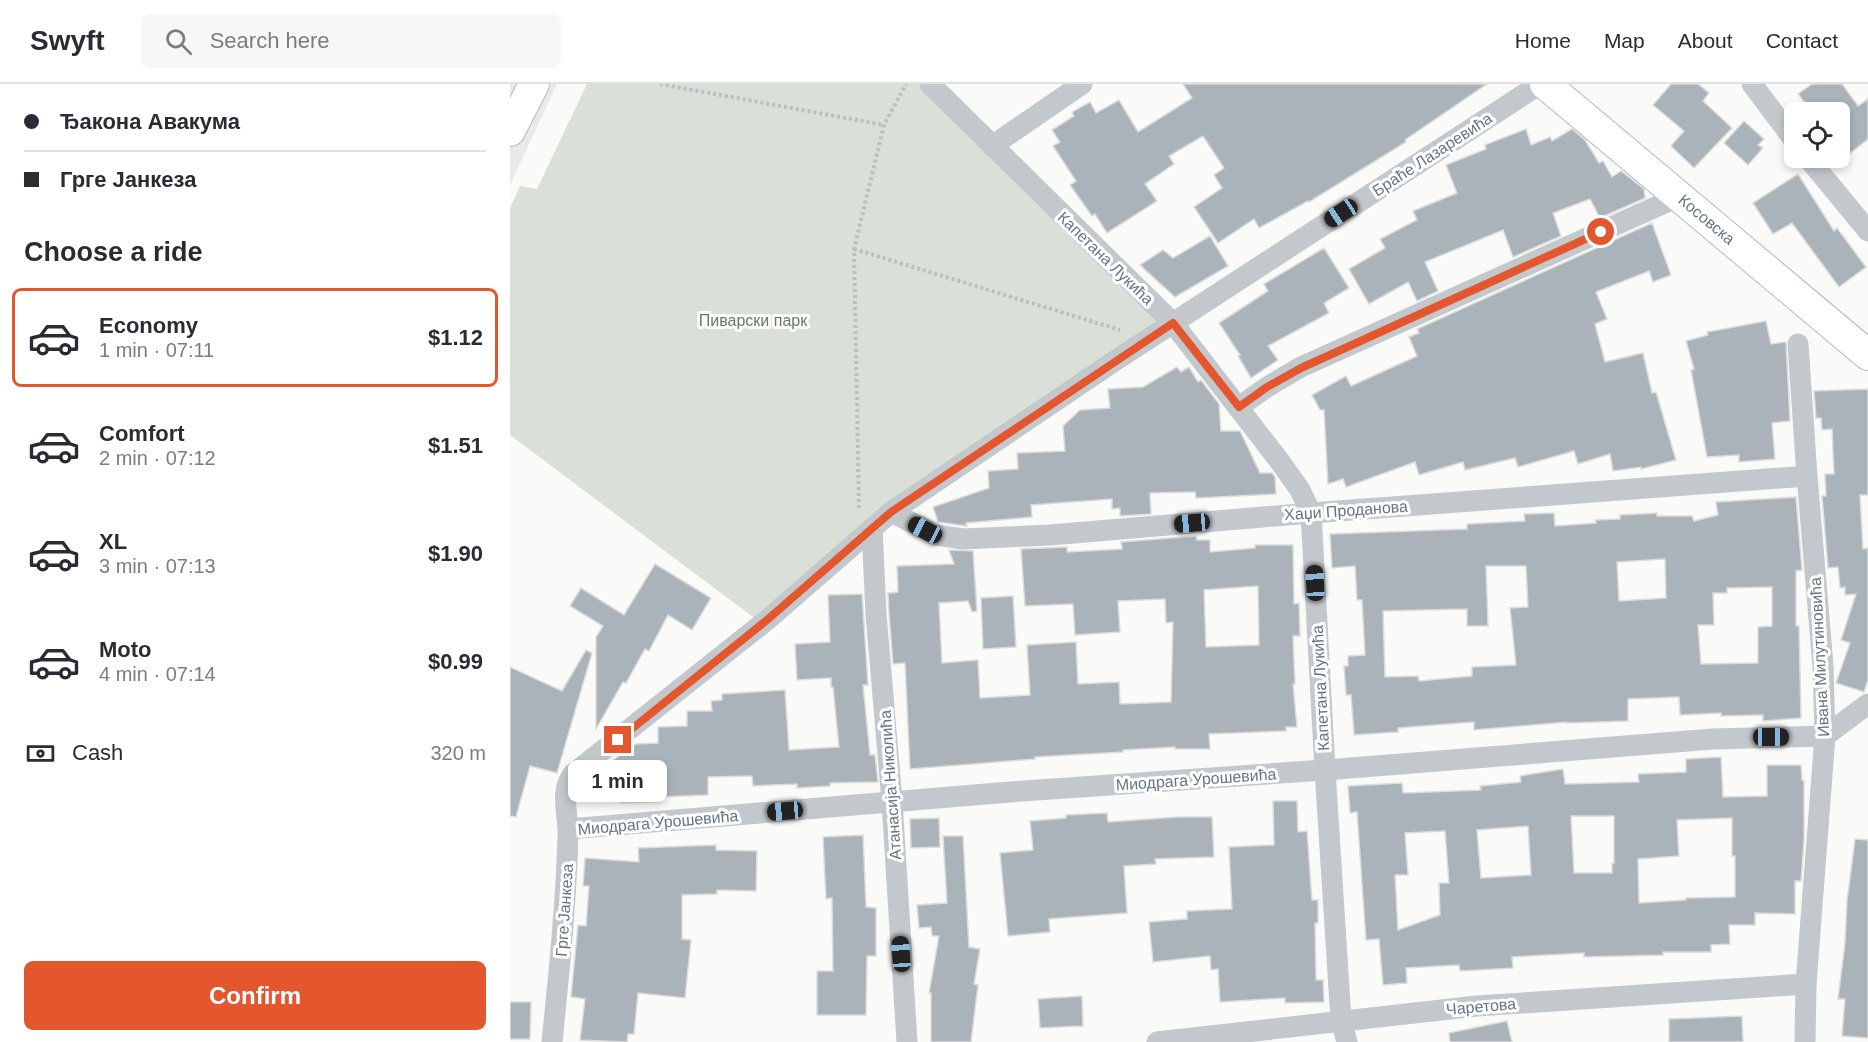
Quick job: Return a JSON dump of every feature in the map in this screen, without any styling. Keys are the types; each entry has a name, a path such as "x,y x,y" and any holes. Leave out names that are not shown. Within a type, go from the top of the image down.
{"street":[{"path":"510,131 534,84"},
{"name":"Капетана Лукића","path":"930,84 1173,323 1293,481 1311,513 1341,1020 1347,1042"},
{"path":"992,146 1082,84"},
{"name":"Браће Лазаревића","path":"1173,323 1540,84"},
{"name":"Косовска","path":"1545,84 1868,355"},
{"path":"1752,84 1784,127"},
{"path":"1817,168 1868,231"},
{"path":"1239,407 1267,387 1301,368 1680,196"},
{"name":"Грге Јанкеза","path":"552,1042 567,893 569,829 565,795 567,782 573,774 767,620 891,512 1173,323"},
{"name":"Ивана Милутиновића","path":"1798,344 1823,666 1825,736 1806,984 1805,1042"},
{"name":"Хаџи Проданова","path":"891,512 936,535 963,539 1050,535 1807,476"},
{"name":"Атанасија Николића","path":"866,533 876,614 892,801 907,1042"},
{"path":"1825,736 1868,704"},
{"name":"Миодрага Урошевића","path":"569,829 892,801 1713,739 1825,736"},
{"name":"Чаретова","path":"1157,1042 1477,1006 1806,984"}],"path":[{"path":"660,84 884,125"},
{"path":"866,533 854,249 884,125 906,84"},
{"path":"854,249 1113,327 1146,341"}],"shaded area":[{"path":"510,84 557,84 510,185"}],"green space":[{"name":"Пиварски парк","path":"587,84 923,84 1166,326 887,517 761,623 510,435 510,208 520,186 537,189"}],"building":[{"path":"1183,84 1487,84 1405,140 1406,142 1309,202 1259,228 1254,219 1218,243 1194,207 1222,188 1214,175 1224,168 1203,136 1169,156 1174,164 1145,184 1157,201 1107,233 1095,214 1092,216 1070,185 1076,181 1053,146 1060,142 1052,130 1074,116 1072,112 1090,102 1096,113 1119,100 1138,132 1192,98"},
{"path":"1671,84 1698,84 1709,93 1703,101 1732,128 1694,168 1671,146 1684,131 1653,105"},
{"path":"1812,84 1842,84 1858,106 1868,99 1868,139 1850,153 1850,102 1804,102 1798,94"},
{"path":"1744,121 1764,139 1758,145 1763,148 1748,165 1724,143"},
{"path":"1526,129 1531,145 1550,137 1552,141 1572,129 1585,140 1599,163 1603,161 1612,177 1621,171 1644,189 1645,198 1600,218 1590,199 1553,213 1561,236 1513,257 1503,230 1425,262 1438,291 1417,301 1408,282 1369,304 1349,269 1385,248 1380,239 1417,220 1413,211 1457,193 1446,165 1486,149 1485,145"},
{"path":"1798,174 1834,231 1837,228 1866,267 1839,287 1792,223 1773,234 1753,203"},
{"path":"1652,223 1671,275 1653,282 1649,271 1596,292 1607,319 1595,324 1605,362 1643,353 1652,393 1656,392 1676,460 1641,469 1641,467 1613,471 1610,454 1578,464 1574,451 1518,467 1515,458 1465,470 1463,462 1419,475 1415,462 1346,487 1343,479 1328,484 1324,410 1320,410 1312,395 1346,376 1351,386 1417,356 1409,337 1419,333 1417,329"},
{"path":"1210,236 1228,266 1175,297 1140,265 1163,250 1173,258"},
{"path":"1324,248 1349,288 1324,303 1329,313 1268,346 1278,360 1251,378 1238,356 1240,355 1219,323 1268,291 1264,284"},
{"path":"1766,321 1771,344 1786,342 1790,421 1772,423 1775,459 1739,462 1739,455 1707,457 1691,370 1694,369 1686,341 1708,335 1707,332"},
{"path":"1177,367 1181,372 1189,367 1198,382 1201,380 1219,404 1221,431 1240,431 1260,473 1272,473 1275,477 1276,494 1196,498 1195,492 1150,493 1151,514 1120,516 1120,508 1112,509 1112,499 1031,505 1032,517 966,523 967,526 938,522 933,507 989,488 988,471 1018,469 1017,453 1065,451 1063,426 1080,410 1110,408 1108,389 1143,387"},
{"path":"1868,389 1868,495 1860,495 1863,549 1868,548 1868,680 1864,692 1836,683 1850,643 1841,640 1856,594 1845,595 1845,587 1840,588 1838,567 1828,568 1822,496 1826,496 1825,474 1834,474 1832,429 1822,430 1821,418 1816,418 1814,391"},
{"path":"1796,497 1802,570 1796,571 1796,626 1799,626 1801,718 1763,721 1763,715 1721,716 1721,713 1680,715 1679,697 1628,699 1628,721 1566,722 1474,730 1474,722 1398,728 1398,732 1354,735 1351,695 1346,695 1344,666 1348,666 1348,656 1365,655 1362,600 1357,600 1355,566 1332,568 1330,534 1467,529 1467,524 1525,521 1524,514 1554,513 1555,526 1620,519 1620,515 1657,513 1657,516 1692,516 1694,521 1718,515 1716,502","holes":["1665,559 1666,598 1619,601 1617,562","1486,566 1526,566 1528,607 1510,608 1516,665 1472,667 1472,676 1419,681 1418,676 1385,677 1383,611 1467,609 1467,626 1488,626","1772,587 1772,626 1758,627 1758,663 1701,664 1698,625 1714,625 1713,593 1727,593 1727,588"]},
{"path":"1196,536 1197,540 1210,540 1210,552 1255,548 1255,545 1293,545 1294,604 1299,603 1300,636 1293,636 1295,684 1293,684 1297,727 1286,727 1286,731 1209,734 1210,749 1175,749 1175,747 1123,750 1123,752 1035,757 1035,759 910,769 905,663 893,664 889,613 888,593 898,592 897,566 954,564 949,550 973,551 977,611 972,612 968,601 939,603 942,663 978,660 980,698 1030,695 1027,645 1076,642 1078,684 1119,682 1120,704 1171,702 1173,622 1166,623 1165,599 1118,601 1120,632 1075,635 1073,604 1025,606 1021,549 1067,547 1067,552 1122,549 1121,542","holes":["1258,586 1259,645 1206,647 1204,590"]},
{"path":"655,564 711,598 692,630 668,615 649,651 645,649 596,729 596,637 603,626 570,606 581,588 624,615"},
{"path":"862,594 868,685 863,685 870,755 875,755 878,782 830,783 830,786 797,788 797,784 753,786 752,776 708,777 708,795 660,797 660,802 620,803 620,777 589,777 636,744 658,743 658,727 687,726 687,711 712,711 711,701 722,700 722,694 785,690 789,750 839,747 831,678 797,680 795,644 830,642 828,595"},
{"path":"1013,596 1016,647 983,649 981,598"},
{"path":"586,650 592,653 557,773 530,766 516,817 510,816 510,667 562,691"},
{"path":"1721,757 1723,797 1767,796 1767,765 1801,765 1804,781 1804,840 1801,881 1795,881 1795,914 1755,913 1755,925 1729,925 1730,944 1711,945 1711,952 1663,952 1663,955 1584,957 1584,953 1512,957 1513,968 1460,971 1459,965 1406,968 1407,983 1383,985 1379,939 1366,940 1357,812 1350,813 1348,786 1402,783 1403,793 1481,790 1480,786 1521,782 1520,776 1563,769 1565,784 1639,782 1638,774 1686,772 1686,759","holes":["1571,816 1614,816 1612,873 1574,873","1732,818 1735,897 1686,898 1686,900 1639,903 1638,859 1679,856 1677,820","1528,826 1531,875 1481,878 1477,830","1445,831 1449,883 1439,883 1440,915 1398,930 1395,875 1408,875 1405,833"]},
{"path":"1273,801 1297,801 1298,832 1307,831 1312,900 1318,900 1318,923 1315,923 1316,980 1323,980 1324,1002 1285,1003 1285,998 1220,1002 1218,969 1211,970 1210,956 1153,962 1149,922 1187,919 1187,911 1232,909 1229,847 1274,845"},
{"path":"1107,813 1108,822 1212,817 1214,857 1155,859 1156,864 1124,866 1127,913 1049,919 1050,932 1008,936 1000,853 1033,850 1030,821 1066,818 1066,815"},
{"path":"939,818 940,847 911,848 910,819"},
{"path":"863,835 866,907 876,908 876,956 867,956 866,1015 817,1015 817,971 833,971 832,898 826,899 823,837"},
{"path":"943,836 963,836 969,947 980,949 974,984 978,985 971,1042 931,1042 931,993 929,993 939,936 932,936 931,927 919,928 917,905 947,903"},
{"path":"1855,839 1868,840 1868,1038 1842,1036 1845,999 1838,999"},
{"path":"716,845 716,850 757,851 756,891 717,890 717,894 682,895 682,939 691,940 685,998 638,993 634,1034 628,1034 627,1042 580,1040 585,999 571,997 578,925 586,926 589,886 583,886 585,858 639,862 638,848"},
{"path":"1082,996 1083,1026 1040,1028 1038,999"},
{"path":"510,1002 531,1002 530,1039 510,1039"},
{"path":"1742,1016 1743,1042 1669,1042 1669,1019"},
{"path":"1507,1021 1512,1042 1450,1042 1449,1033"}],"route":[{"path":"618,740 767,620 891,512 1173,323 1239,407 1267,387 1301,368 1601,232"}]}
